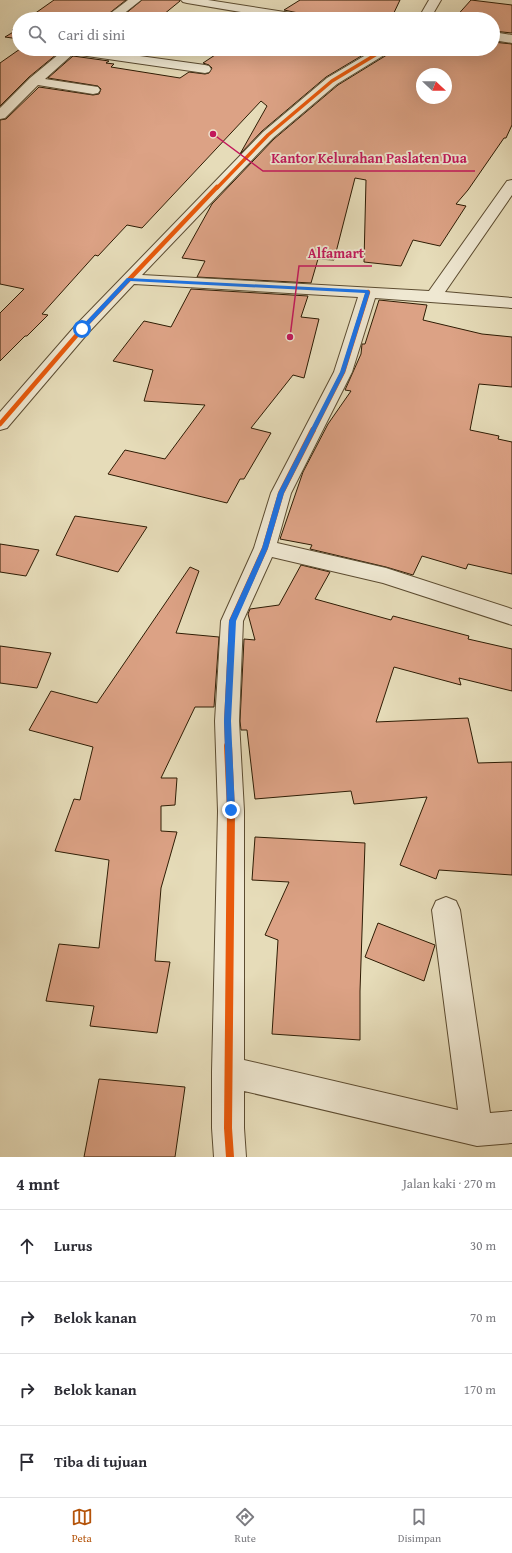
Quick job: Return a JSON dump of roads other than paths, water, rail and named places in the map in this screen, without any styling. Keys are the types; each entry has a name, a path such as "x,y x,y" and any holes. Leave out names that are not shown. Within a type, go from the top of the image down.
{"street":[{"path":"119,12 135,0"},
{"path":"187,0 261,12"},
{"path":"428,12 435,0"},
{"path":"500,37 512,39"},
{"path":"0,115 35,81 64,56"},
{"path":"113,56 204,69"},
{"path":"2,419 82,329 268,135 332,81 373,56"},
{"path":"35,81 93,90"},
{"path":"434,296 512,184"},
{"path":"129,279 434,296 512,303"},
{"path":"230,1157 228,1128 228,1072 231,810 227,721 232,621 265,548 281,493 343,372 368,292"},
{"path":"265,548 386,576 512,616"},
{"path":"446,910 477,1130"},
{"path":"228,1072 477,1130 512,1127"}],"place":[{"name":"Kantor Kelurahan Paslaten Dua","path":"213,134"},
{"name":"Alfamart","path":"290,337"}]}
